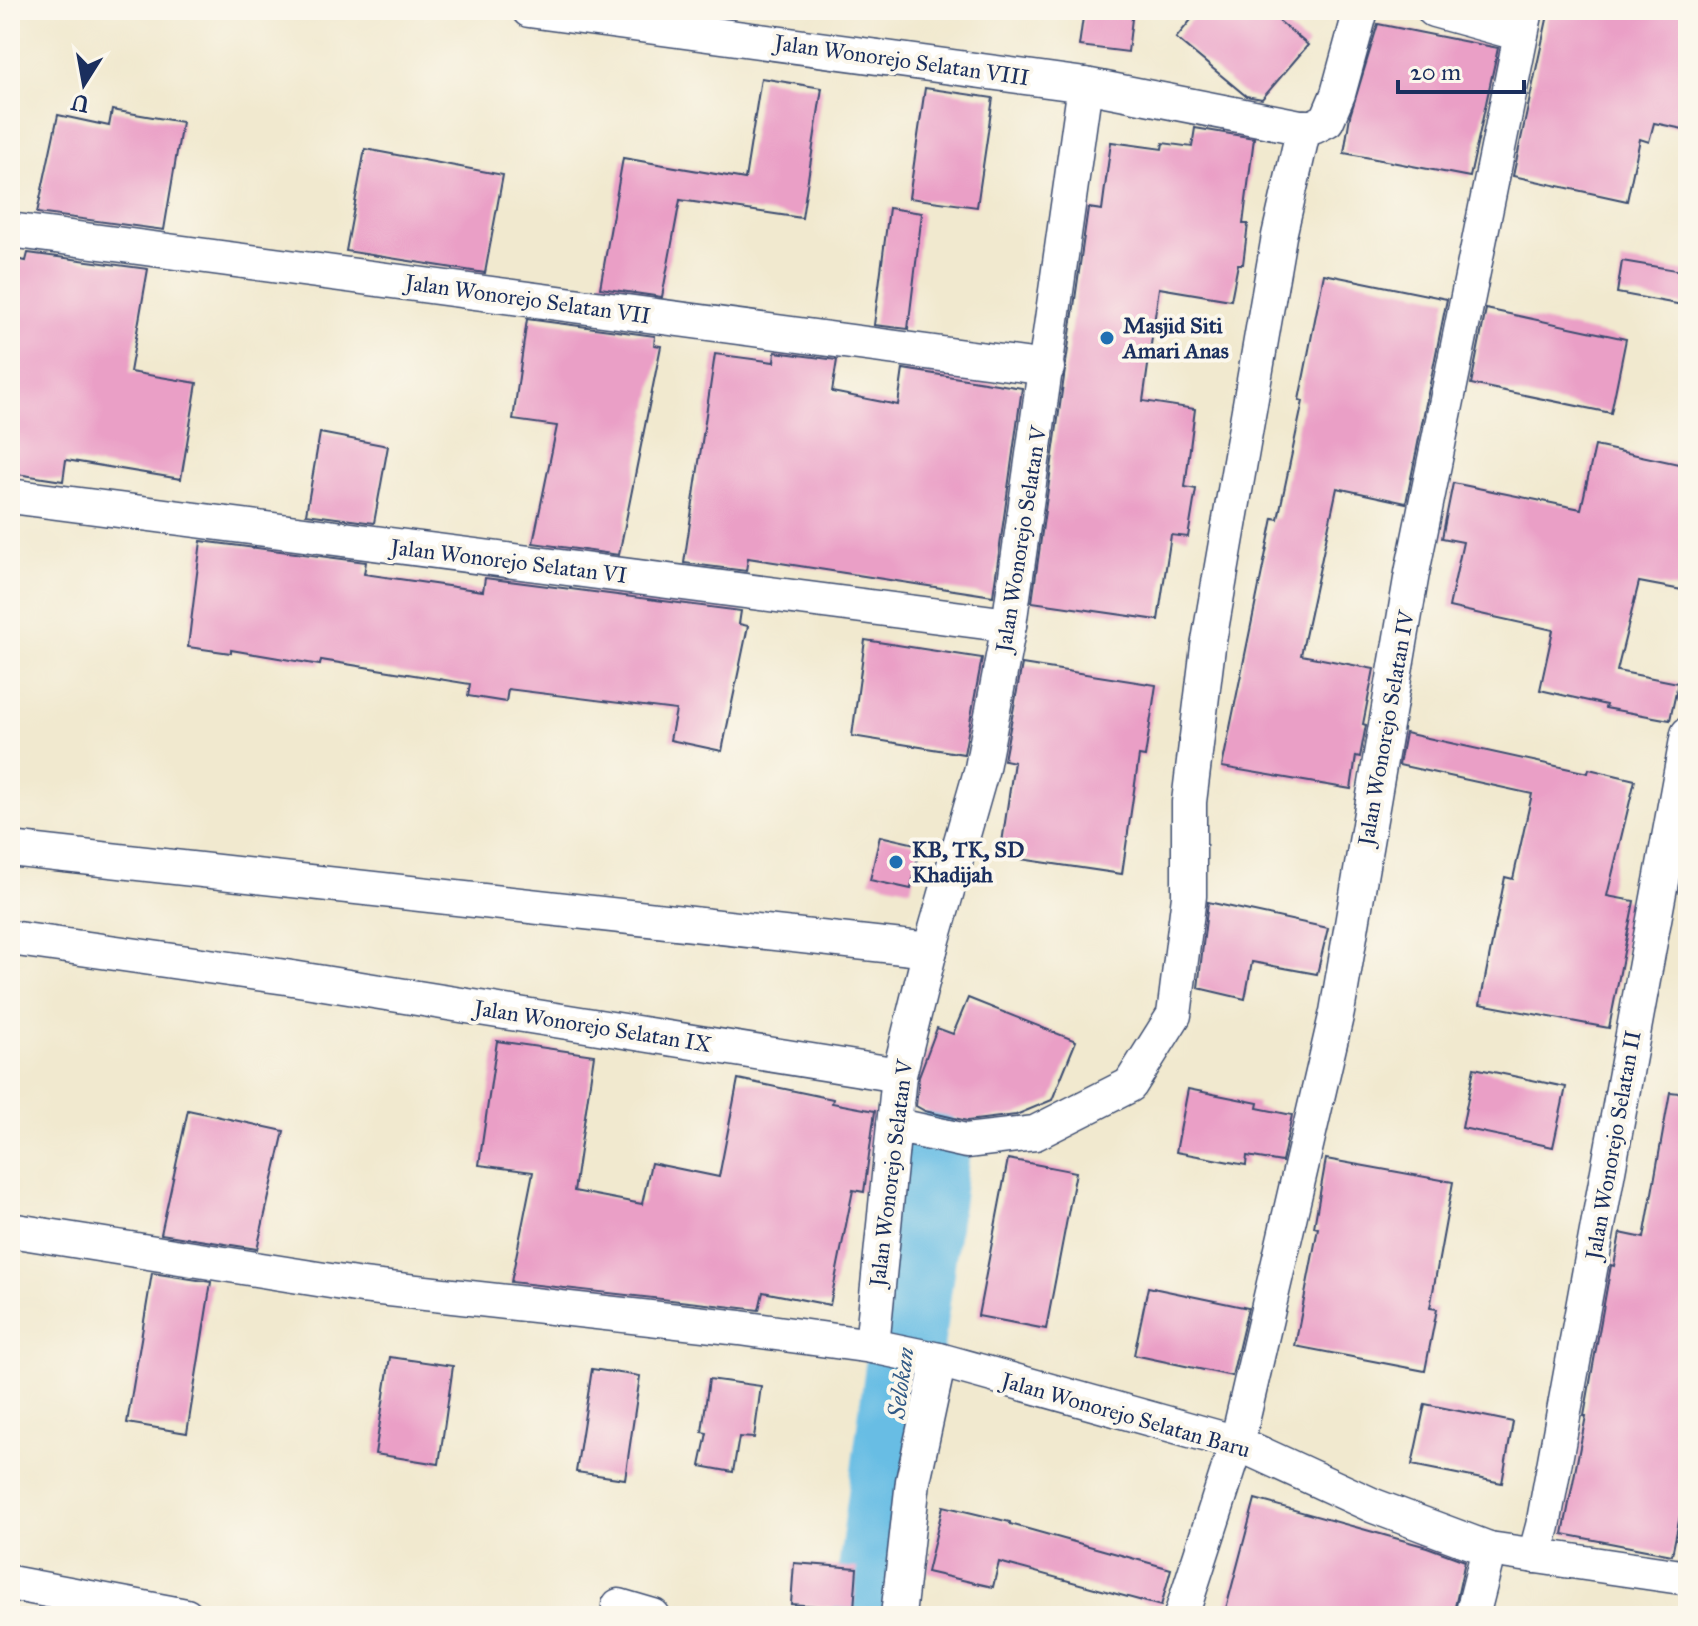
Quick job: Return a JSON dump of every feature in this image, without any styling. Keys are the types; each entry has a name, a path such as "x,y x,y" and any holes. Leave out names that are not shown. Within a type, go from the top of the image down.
{"street":[{"name":"Jalan Wonorejo Selatan VIII","path":"529,10 1085,85"},
{"path":"1085,85 1313,127 1327,120 1338,94 1361,10"},
{"path":"1434,10 1523,22"},
{"name":"Jalan Wonorejo Selatan IV","path":"1181,1616 1237,1443 1337,1012 1412,573 1523,22"},
{"name":"Jalan Wonorejo Selatan V","path":"879,1348 899,1075 930,950 982,768 1009,625 1085,85"},
{"path":"894,1125 966,1141 1035,1133 1130,1085 1174,1015 1189,896 1189,802 1208,647 1279,236 1302,127"},
{"name":"Jalan Wonorejo Selatan VII","path":"10,230 1047,368"},
{"name":"Jalan Wonorejo Selatan VI","path":"10,496 1009,625"},
{"name":"Jalan Wonorejo Selatan II","path":"1535,1556 1688,734"},
{"path":"10,849 930,950"},
{"name":"Jalan Wonorejo Selatan IX","path":"10,938 286,977 899,1075"},
{"name":"Jalan Wonorejo Selatan Baru","path":"10,1230 362,1286 740,1328 930,1358 1237,1443 1374,1506 1489,1549 1688,1578"},
{"path":"898,1616 930,1358"},
{"path":"1472,1616 1489,1549"},
{"path":"10,1583 186,1616"},
{"path":"619,1606 653,1616"}],"building":[{"path":"1084,10 1133,10 1128,52 1079,46"},
{"path":"1199,10 1266,10 1308,45 1262,99 1246,96 1176,38"},
{"path":"1549,10 1688,10 1688,130 1654,123 1649,142 1640,139 1627,201 1513,176"},
{"path":"1378,24 1498,48 1470,177 1344,153 1350,116"},
{"path":"761,78 822,88 802,218 680,200 662,297 600,288 623,158 745,179"},
{"path":"925,88 993,98 977,207 909,198"},
{"path":"112,110 182,122 164,230 37,213 58,115 109,126"},
{"path":"1195,128 1254,138 1243,224 1248,224 1243,264 1238,264 1231,300 1159,288 1143,401 1195,409 1185,487 1196,489 1188,537 1171,535 1158,620 1032,602 1088,208 1102,210 1111,142 1162,149 1163,143 1192,147"},
{"path":"365,149 503,175 485,273 346,251"},
{"path":"889,208 922,213 908,329 874,325"},
{"path":"28,253 148,269 130,372 197,383 181,479 66,460 63,481 10,473 10,258 26,261"},
{"path":"1622,261 1688,272 1688,306 1617,293"},
{"path":"1324,274 1447,299 1406,503 1337,488 1301,655 1374,669 1360,757 1356,756 1351,789 1222,767 1273,518 1278,519 1303,401 1299,400"},
{"path":"1486,309 1626,339 1611,413 1471,384"},
{"path":"527,319 655,336 654,345 661,346 619,555 533,543 557,426 513,420"},
{"path":"775,352 837,360 832,392 898,405 903,369 1022,388 993,596 748,558 746,571 684,563 715,354 774,362"},
{"path":"320,433 388,446 374,523 306,514"},
{"path":"1595,446 1688,466 1688,560 1682,590 1639,582 1617,671 1678,683 1670,720 1605,708 1606,705 1540,690 1553,630 1449,607 1463,542 1442,538 1453,483 1581,509"},
{"path":"201,541 366,562 364,574 483,591 485,578 741,611 739,624 748,626 722,751 670,740 676,710 508,689 506,702 468,696 470,684 321,660 320,665 231,650 231,653 188,647"},
{"path":"865,640 982,658 964,754 852,736"},
{"path":"1022,664 1156,685 1145,757 1139,756 1122,874 1000,856 1014,762 1004,760"},
{"path":"1405,733 1588,773 1589,769 1635,780 1607,896 1634,901 1609,1028 1480,1004 1505,877 1513,879 1532,794 1399,765"},
{"name":"KB, TK, SD Khadijah","path":"880,836 920,845 911,889 870,880"},
{"path":"1208,902 1328,928 1317,974 1252,962 1245,999 1198,988"},
{"path":"968,998 1076,1041 1052,1100 1016,1115 967,1121 916,1106 919,1076 937,1028 953,1034"},
{"path":"497,1041 594,1055 574,1191 642,1204 651,1163 719,1177 738,1079 875,1111 864,1192 853,1190 830,1305 763,1292 759,1310 511,1282 533,1172 479,1165"},
{"path":"1474,1068 1566,1087 1553,1147 1462,1128"},
{"path":"1188,1089 1258,1103 1257,1108 1292,1115 1282,1162 1247,1156 1246,1165 1176,1152"},
{"path":"1670,1092 1688,1094 1688,1477 1672,1555 1563,1534 1611,1265 1614,1266 1620,1233 1644,1238"},
{"path":"188,1110 284,1131 257,1249 161,1234"},
{"path":"1008,1159 1076,1172 1046,1329 978,1316"},
{"path":"1326,1159 1453,1182 1430,1308 1437,1309 1425,1371 1295,1346 1318,1228 1314,1227"},
{"path":"152,1273 211,1282 187,1433 127,1423"},
{"path":"1148,1287 1248,1308 1232,1376 1134,1355"},
{"path":"390,1357 453,1366 439,1464 375,1454"},
{"path":"592,1369 640,1376 625,1479 576,1472"},
{"path":"709,1379 761,1386 754,1438 739,1437 733,1472 700,1466 707,1433 702,1432"},
{"path":"1425,1404 1513,1422 1502,1483 1412,1465"},
{"path":"1255,1499 1427,1547 1465,1561 1453,1616 1224,1616"},
{"path":"943,1506 1010,1522 1171,1569 1161,1606 999,1562 993,1587 927,1572"},
{"path":"794,1563 857,1568 854,1609 791,1604"}],"waterway":[{"name":"Selokan","path":"870,1616 932,1150"}],"place":[{"name":"Masjid Siti Amari Anas","path":"1107,338"},
{"name":"KB, TK, SD Khadijah","path":"896,862"}]}
